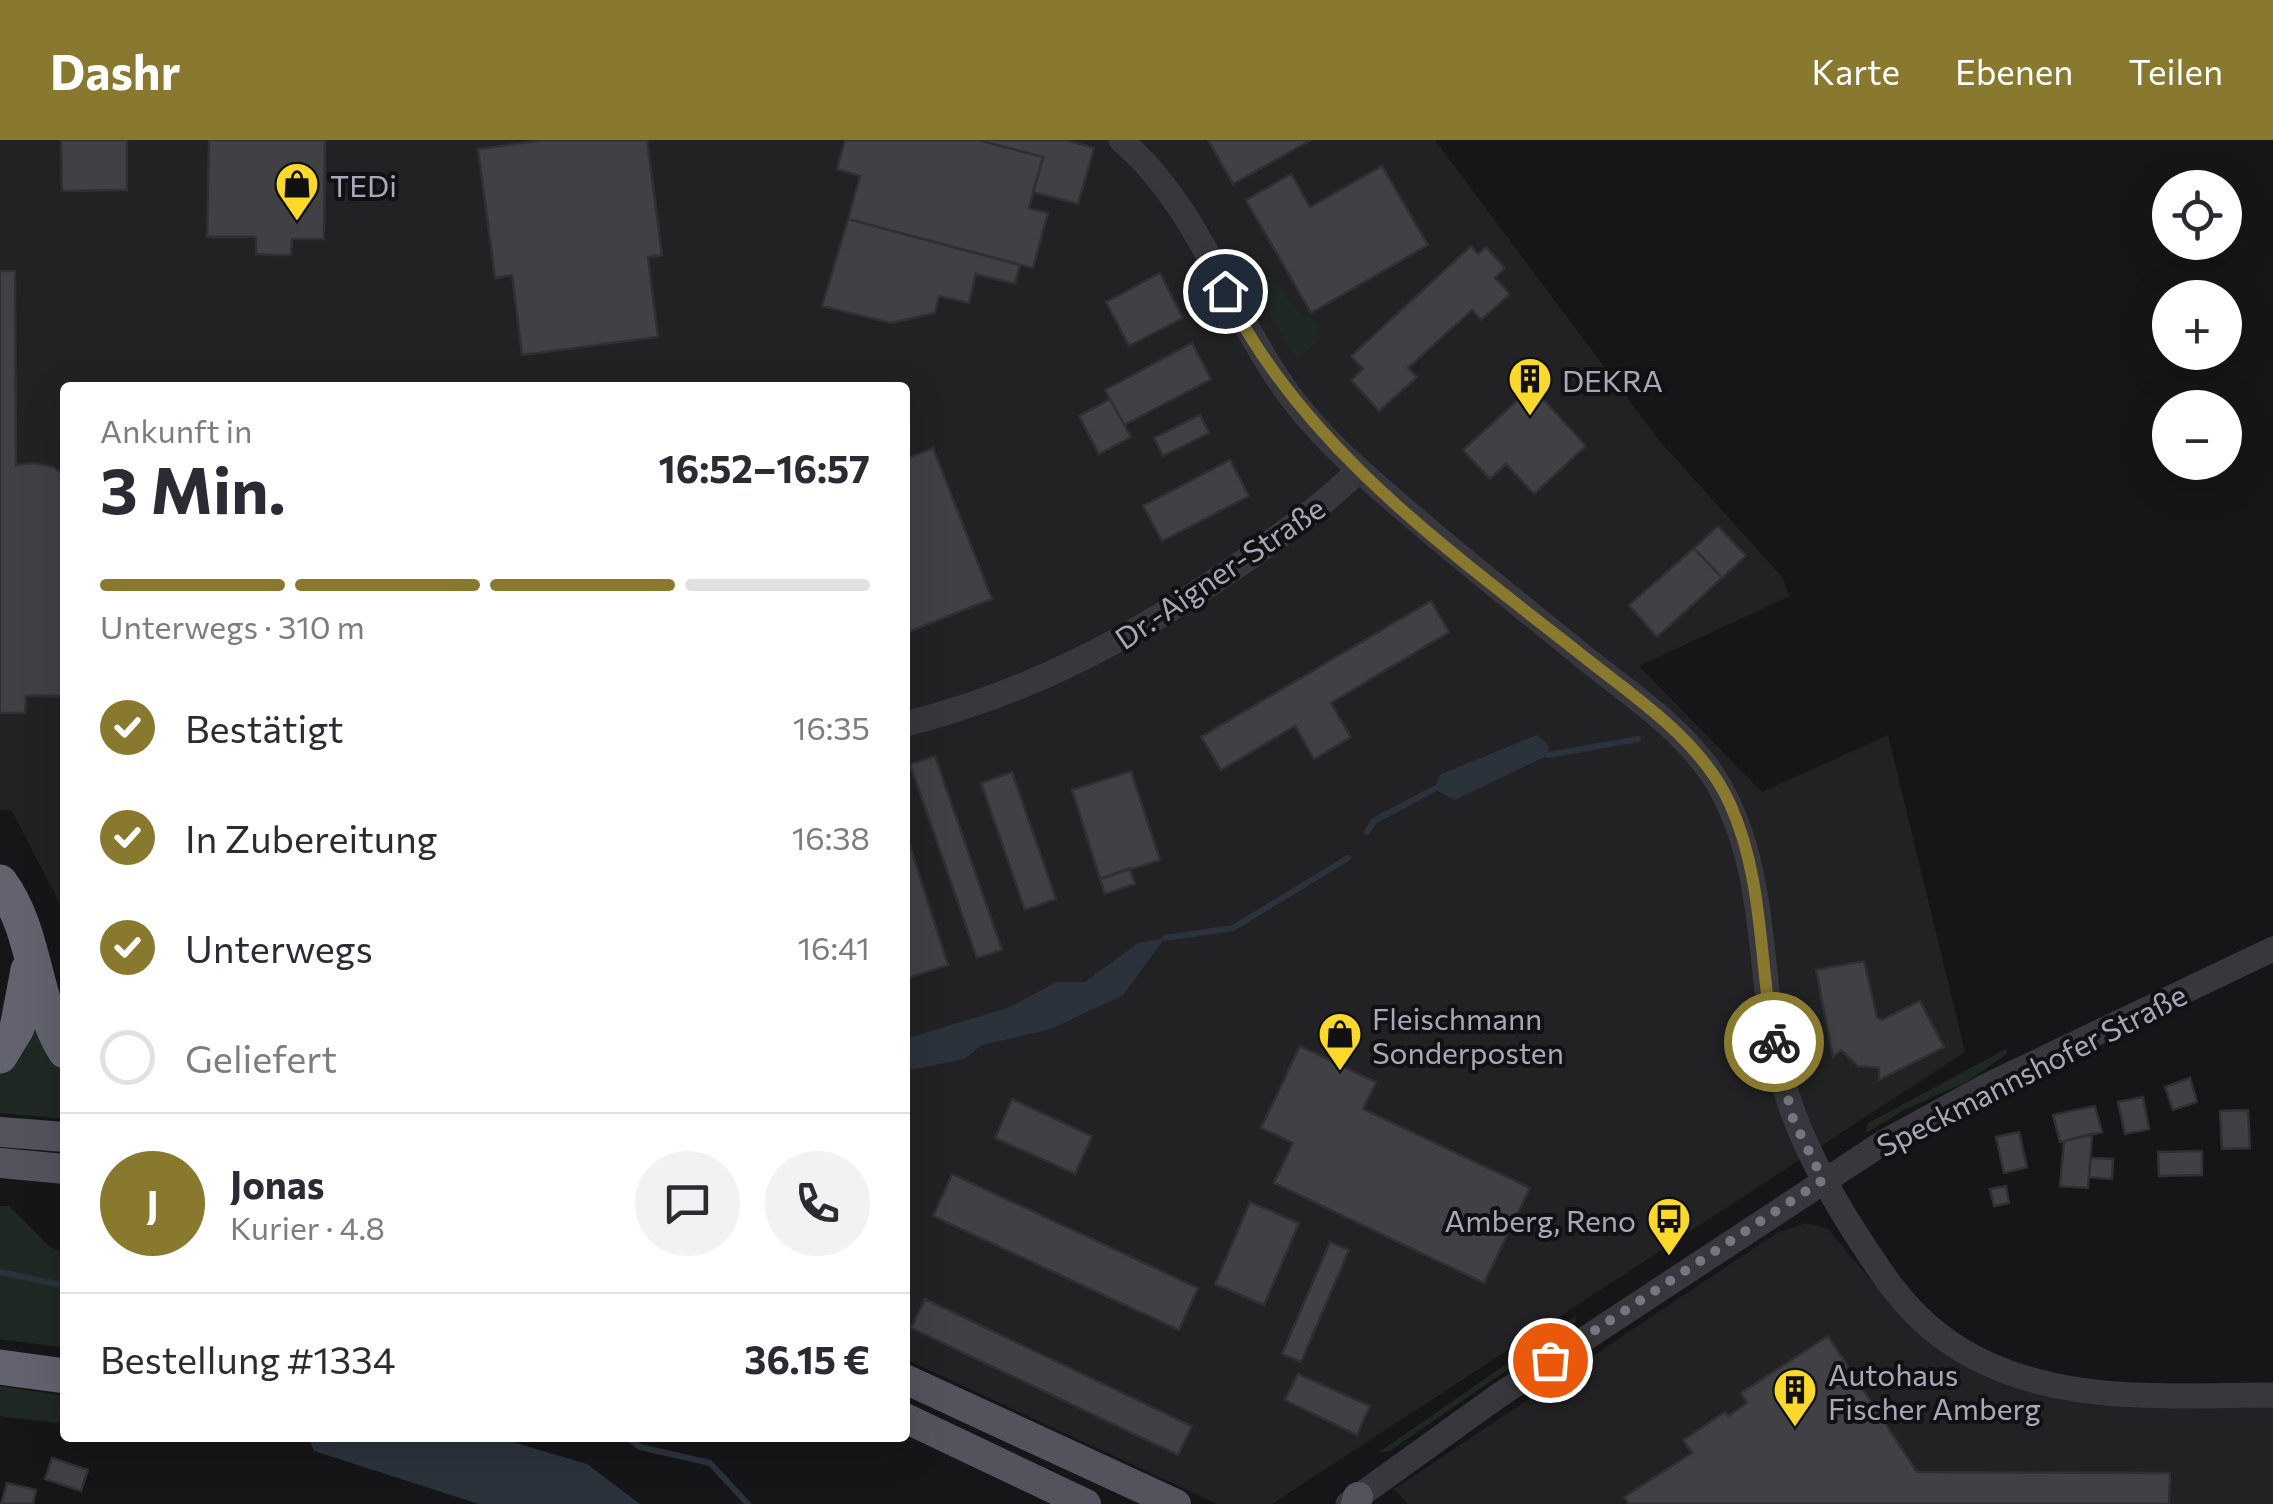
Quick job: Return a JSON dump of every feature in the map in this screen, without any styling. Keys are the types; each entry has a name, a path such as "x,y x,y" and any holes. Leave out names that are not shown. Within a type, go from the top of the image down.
{"highway":[{"path":"0,882 23,922 50,1022 60,1041"},
{"path":"0,1056 17,1028 30,954"},
{"path":"0,1366 60,1375"}],"main road":[{"path":"0,1132 60,1137"},
{"path":"0,1163 60,1169"},
{"path":"910,1381 1176,1504"},
{"path":"910,1420 1086,1504"}],"street":[{"path":"1120,140 1148,166 1166,190 1235,311 1294,401 1358,471 1612,677 1688,742 1708,768 1729,802 1754,882 1773,1035 1793,1119 1823,1180 1899,1296 1938,1335 1986,1363 2076,1391 2111,1396 2273,1395"},
{"name":"Dr.-Aigner-Straße","path":"910,723 1003,695 1176,609 1320,508 1358,471"},
{"name":"Speckmannshofer Straße","path":"1354,1502 1498,1396 1823,1180 1988,1084 2273,949"}],"shaded area":[{"path":"0,140 1435,140 1658,439 1782,577 1790,596 1639,666 1762,792 1888,735 1965,1052 1272,1504 1217,1504 910,1361 910,382 60,382 60,904 12,811 0,810"},
{"path":"1266,274 1306,319 1312,317 1320,338 1297,361 1252,283"},
{"path":"1537,735 1549,746 1548,755 1455,800 1434,789 1441,774"},
{"path":"1165,938 1123,995 1051,1029 982,1045 964,1059 910,1070 910,1037 1010,1007 1056,982 1085,982 1138,943"},
{"path":"32,1013 60,1066 60,1119 0,1113 0,1070"},
{"path":"2006,1049 2007,1054 1966,1082 1906,1109 1866,1133 1868,1123"},
{"path":"0,1206 9,1206 50,1247 60,1251 60,1347 0,1339"},
{"path":"1807,1223 1828,1229 1908,1324 1955,1358 2039,1390 2111,1406 2273,1407 2273,1504 1408,1504 1394,1489 1778,1232"},
{"path":"1576,1316 1575,1323 1390,1451 1379,1452"},
{"path":"0,1386 60,1395 60,1423 0,1416"},
{"path":"311,1442 513,1442 587,1464 640,1504 479,1504 314,1451"}],"building":[{"path":"61,140 127,140 127,190 62,191"},
{"path":"209,140 325,140 324,239 292,239 291,255 275,255 256,254 256,237 207,237"},
{"path":"543,140 647,140 662,255 648,257 658,337 522,355 512,275 495,278 478,149"},
{"path":"845,140 978,140 1043,157 1029,208 1048,213 1033,268 848,219 860,176 837,169"},
{"path":"978,140 1066,140 1094,148 1078,204 1033,192 1043,157"},
{"path":"1208,140 1311,140 1233,184"},
{"path":"1382,166 1428,245 1311,313 1246,200 1291,174 1310,207"},
{"path":"848,219 1020,265 1015,284 976,274 969,303 939,296 935,313 891,323 822,306"},
{"path":"1471,246 1478,254 1486,247 1505,268 1495,278 1510,294 1481,320 1472,310 1408,368 1417,377 1379,411 1351,380 1363,369 1351,356"},
{"path":"0,271 15,271 16,465 34,463 60,472 60,696 26,696 25,713 0,713"},
{"path":"1160,273 1183,318 1129,346 1106,302"},
{"path":"1192,343 1211,379 1124,425 1105,390"},
{"name":"DEKRA","path":"1532,387 1586,446 1534,494 1506,464 1490,479 1463,450"},
{"path":"1110,399 1131,437 1099,454 1079,416"},
{"path":"1200,415 1209,433 1163,456 1154,438"},
{"path":"933,448 992,599 910,631 910,457"},
{"path":"1230,460 1249,496 1162,541 1143,506"},
{"path":"1718,526 1746,556 1722,578 1694,548"},
{"path":"1694,548 1722,578 1657,637 1629,605"},
{"path":"1431,601 1449,632 1331,703 1351,737 1314,759 1295,726 1221,770 1201,737"},
{"path":"935,756 1002,950 977,958 910,764"},
{"path":"1131,771 1160,860 1100,879 1072,790"},
{"path":"1012,772 1056,899 1025,910 981,783"},
{"path":"910,846 948,965 910,977"},
{"path":"1130,868 1135,884 1105,894 1100,879"},
{"path":"1864,961 1877,1017 1882,1020 1920,1001 1944,1047 1879,1080 1879,1068 1858,1066 1841,1050 1833,1057 1816,970"},
{"path":"1300,1046 1376,1082 1363,1109 1530,1188 1484,1283 1274,1183 1293,1143 1261,1128"},
{"path":"2190,1078 2197,1102 2173,1110 2165,1087"},
{"path":"2143,1097 2149,1129 2125,1134 2118,1102"},
{"path":"1012,1099 1092,1136 1075,1174 995,1138"},
{"path":"2095,1106 2102,1132 2060,1142 2053,1115"},
{"path":"2248,1110 2250,1148 2222,1149 2220,1111"},
{"path":"2019,1132 2027,1167 2004,1173 1996,1137"},
{"path":"2092,1134 2088,1188 2060,1186 2064,1141"},
{"path":"2202,1151 2202,1175 2159,1176 2158,1152"},
{"path":"2091,1158 2113,1159 2112,1179 2089,1177"},
{"path":"952,1174 1198,1288 1179,1330 933,1216"},
{"path":"2006,1186 2009,1203 1994,1206 1990,1189"},
{"path":"1250,1202 1299,1223 1264,1305 1215,1284"},
{"path":"1330,1242 1349,1250 1301,1362 1282,1354"},
{"path":"925,1299 1192,1426 1178,1455 911,1328"},
{"name":"Autohaus Fischer Amberg","path":"1828,1336 1917,1472 2170,1473 2169,1504 1629,1504 1624,1497 1692,1453 1683,1440 1725,1412 1728,1416 1747,1403 1741,1393"},
{"path":"1298,1374 1370,1406 1357,1435 1285,1400"},
{"path":"52,1458 88,1470 81,1491 45,1479"},
{"path":"7,1483 36,1490 33,1504 1,1504"}],"waterway":[{"path":"1548,755 1638,739"},
{"path":"1367,832 1374,821 1434,789"},
{"path":"1165,938 1233,928 1348,858"},
{"path":"0,1272 60,1285"},
{"path":"633,1442 640,1447 710,1463 748,1504"}],"way so far":[{"path":"1550,1360 1823,1180 1793,1119 1774,1042"}],"place":[{"name":"TEDi","path":"297,222"},
{"name":"DEKRA","path":"1530,417"},
{"name":"Fleischmann Sonderposten","path":"1340,1072"},
{"name":"Amberg, Reno","path":"1669,1257"},
{"name":"Autohaus Fischer Amberg","path":"1795,1428"}],"route":[{"path":"1225,291 1294,401 1358,471 1612,677 1688,742 1708,768 1729,802 1754,882 1774,1042"}]}
